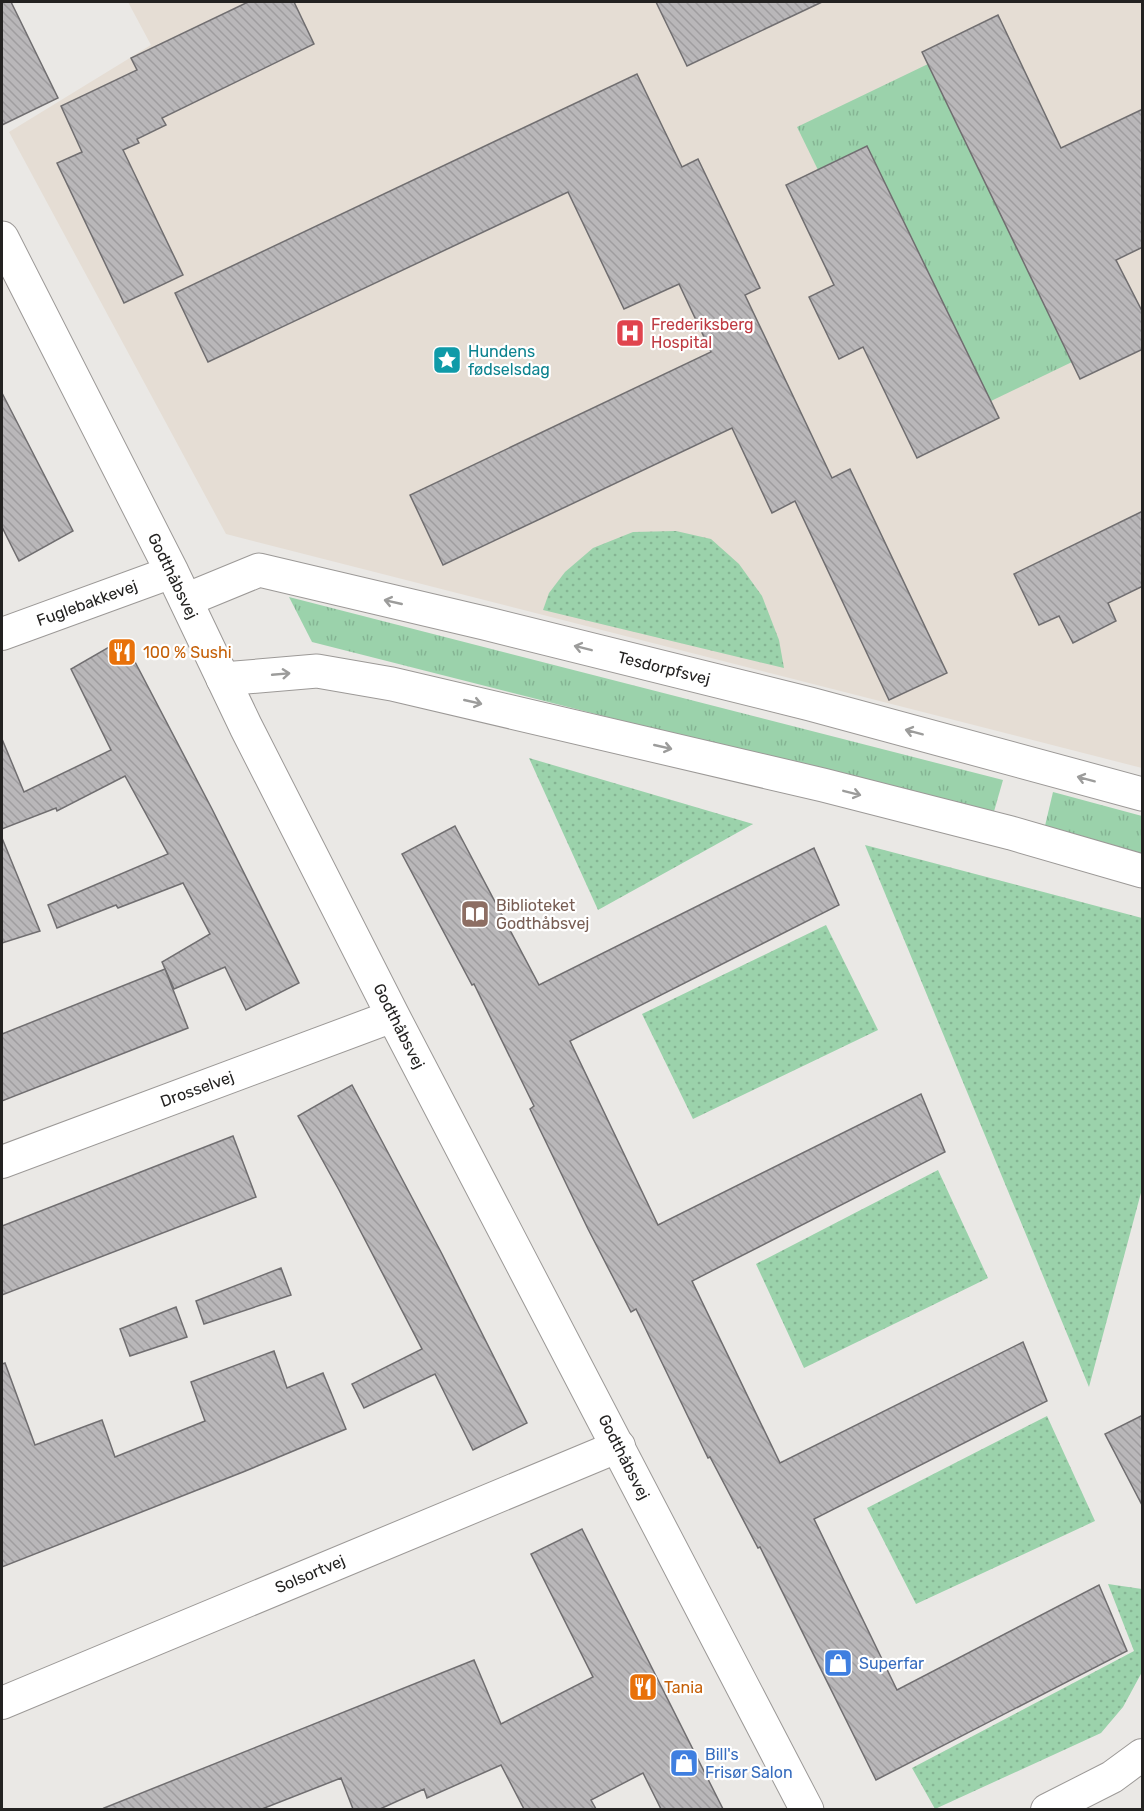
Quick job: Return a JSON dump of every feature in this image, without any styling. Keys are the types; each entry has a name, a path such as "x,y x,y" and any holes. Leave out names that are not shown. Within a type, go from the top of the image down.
{"street":[{"name":"Godthåbsvej","path":"2,238 172,572 223,679 393,1016 807,1809"},
{"name":"Tesdorpfsvej","path":"186,600 259,570 810,704 1143,794"},
{"name":"Fuglebakkevej","path":"2,634 172,572"},
{"path":"223,679 317,671 392,684 823,785 1011,832 1143,871"},
{"name":"Drosselvej","path":"2,1162 393,1016"},
{"name":"Solsortvej","path":"2,1703 619,1446"},
{"path":"1047,1809 1112,1777 1143,1755"}],"shaded area":[{"name":"Frederiksberg Hospital","path":"128,2 1142,2 1142,768 226,534 9,132 151,45"}],"green space":[{"path":"928,64 1072,362 991,401 818,170 797,127"},
{"path":"676,531 711,539 739,564 762,596 779,640 784,668 543,610 549,593 565,572 593,548 633,532"},
{"path":"289,597 1003,780 993,815 312,642"},
{"path":"529,758 753,824 598,910"},
{"path":"1053,792 1142,816 1142,855 1044,830"},
{"path":"865,845 1142,918 1142,1189 1089,1387"},
{"path":"826,925 878,1030 693,1119 642,1014"},
{"path":"938,1170 988,1278 804,1368 756,1264"},
{"path":"1047,1416 1095,1521 916,1604 867,1508"},
{"path":"1108,1584 1142,1589 1142,1672 1123,1707 1101,1733 935,1809 912,1768 1134,1651"}],"building":[{"path":"2,2 11,2 58,98 2,125"},
{"path":"248,2 294,2 314,44 162,118 166,125 137,139 139,143 123,150 183,275 124,303 57,163 82,152 61,106 137,70 131,58"},
{"path":"656,2 822,2 687,66"},
{"path":"998,15 1061,148 1143,109 1143,247 1116,260 1143,313 1143,349 1080,379 922,52"},
{"path":"637,74 682,167 698,159 760,288 745,295 832,478 850,469 947,673 889,700 795,501 772,513 732,428 443,565 410,495 711,352 679,284 624,309 568,192 208,362 175,293"},
{"path":"867,146 999,418 917,458 863,347 839,359 809,297 834,285 786,185"},
{"path":"2,393 73,531 19,561 2,527"},
{"path":"1143,511 1143,586 1108,603 1116,621 1073,643 1059,616 1039,625 1014,574"},
{"path":"123,639 212,809 299,983 246,1010 225,967 174,989 162,962 210,934 183,883 118,908 116,905 57,928 48,905 168,854 125,776 57,811 56,808 2,829 2,739 24,792 111,750 71,669"},
{"path":"455,826 539,985 814,848 839,905 570,1041 658,1225 921,1094 945,1152 692,1281 780,1463 1023,1342 1047,1401 814,1519 897,1690 1099,1585 1127,1651 876,1780 760,1547 758,1548 710,1457 708,1458 636,1309 631,1312 588,1229 530,1109 534,1106 474,984 472,985 402,854"},
{"path":"2,838 40,931 2,943"},
{"path":"165,969 188,1028 2,1101 2,1034"},
{"path":"352,1085 442,1254 527,1423 473,1450 435,1374 364,1408 352,1384 422,1349 298,1116"},
{"path":"233,1136 256,1197 2,1295 2,1226"},
{"path":"281,1268 291,1295 204,1324 196,1301"},
{"path":"176,1307 187,1337 130,1356 120,1329"},
{"path":"274,1351 287,1388 323,1373 346,1429 2,1567 2,1364 5,1363 35,1445 102,1420 115,1457 205,1421 191,1382"},
{"path":"1143,1415 1143,1507 1105,1434"},
{"path":"582,1529 723,1809 661,1809 643,1773 591,1800 596,1809 524,1809 501,1765 427,1798 424,1789 380,1809 353,1809 341,1778 262,1809 104,1808 474,1660 501,1724 593,1677 531,1554"}],"place":[{"name":"Frederiksberg Hospital","path":"630,333"},
{"name":"Hundens fødselsdag","path":"447,360"},
{"name":"100 % Sushi","path":"122,652"},
{"name":"Biblioteket Godthåbsvej","path":"475,914"},
{"name":"Superfar","path":"838,1663"},
{"name":"Tania","path":"643,1687"},
{"name":"Bill's Frisør Salon","path":"684,1763"}]}
